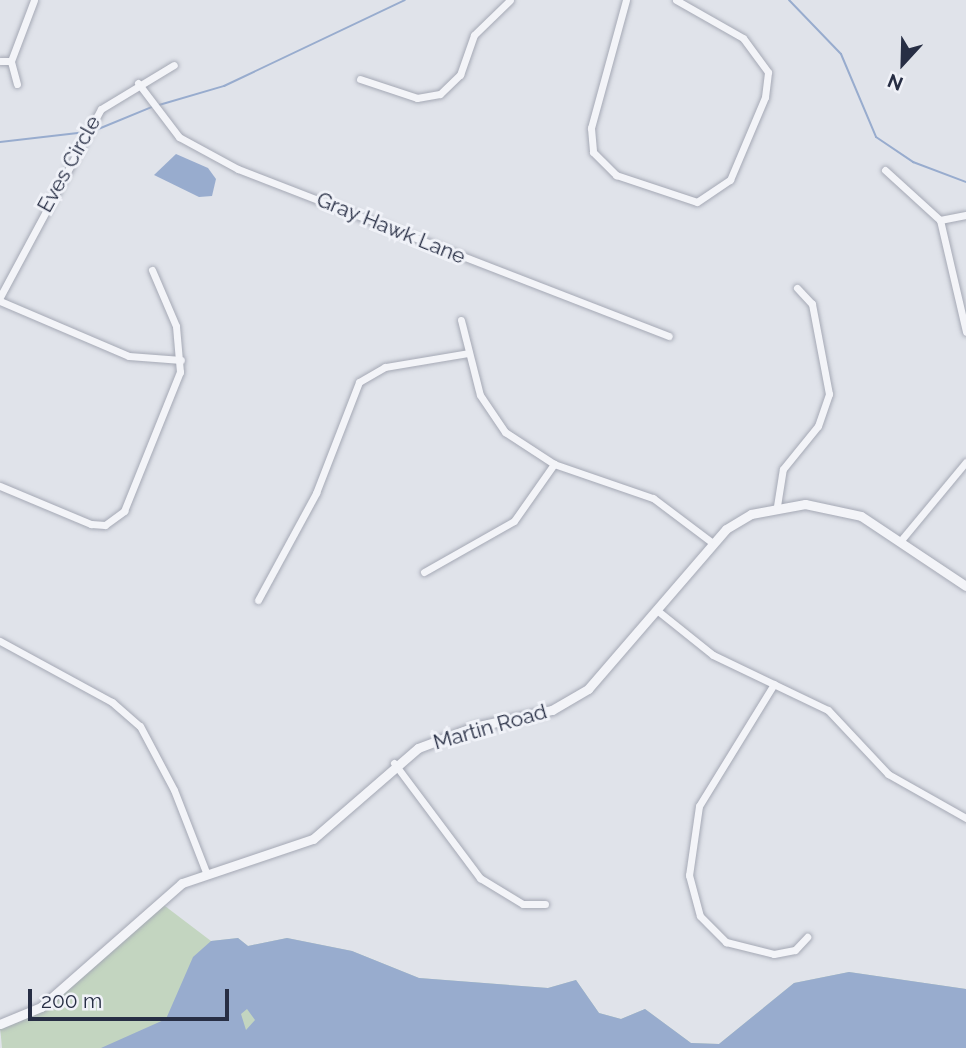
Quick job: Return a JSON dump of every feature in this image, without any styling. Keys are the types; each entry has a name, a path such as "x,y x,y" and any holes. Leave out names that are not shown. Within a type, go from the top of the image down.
{"street":[{"path":"17,84 11,61 34,0"},
{"path":"360,79 417,98 440,94 460,75 474,35 510,0"},
{"path":"625,0 591,128 593,152 616,174 697,202 730,180 765,97 768,72 757,49 676,0"},
{"path":"0,61 11,61"},
{"name":"Eves Circle","path":"0,299 86,128 101,108 138,83 174,65"},
{"name":"Gray Hawk Lane","path":"138,83 179,137 238,169 669,336"},
{"path":"885,170 940,220 966,332"},
{"path":"940,220 966,215"},
{"path":"0,486 91,524 115,521 175,391 181,360 176,326 152,270"},
{"path":"776,506 783,469 818,426 829,394 812,304 797,288"},
{"path":"0,299 129,356 181,360"},
{"path":"461,320 469,353 494,419 554,464 653,498 714,544"},
{"path":"258,600 316,493 359,382 384,367 469,353"},
{"path":"902,539 966,462"},
{"path":"424,572 514,520 554,464"},
{"name":"Martin Road","path":"0,1024 41,1007 160,898 206,873 310,842 394,764 447,735 532,717 570,701 605,674 714,544 739,519 776,506 845,511 902,539 966,586"},
{"path":"658,611 713,655 828,710 888,774 966,818"},
{"path":"0,641 113,702 140,726 174,790 206,873"},
{"path":"774,684 699,806 689,875 700,916 726,942 774,954 795,950 807,937"},
{"path":"394,764 480,878 523,904 545,904"}],"green space":[{"path":"161,903 211,941 238,938 248,946 287,938 352,951 419,978 548,988 576,980 599,1013 621,1019 645,1009 691,1043 719,1044 794,983 849,972 966,989 966,1048 2,1048 0,1026 54,1003"}],"water":[{"path":"176,154 208,168 216,179 212,196 199,197 154,175"},
{"path":"238,938 248,946 287,938 352,951 419,978 548,988 576,980 599,1013 621,1019 645,1009 691,1043 719,1044 794,983 849,972 966,989 966,1048 101,1048 166,1019 193,957 211,941","holes":["247,1009 255,1020 246,1030 241,1014"]}],"waterway":[{"path":"159,105 224,86 405,0"},
{"path":"789,0 841,54 876,137 913,162 966,182"},
{"path":"91,132 154,106"},
{"path":"0,142 86,132"}]}
